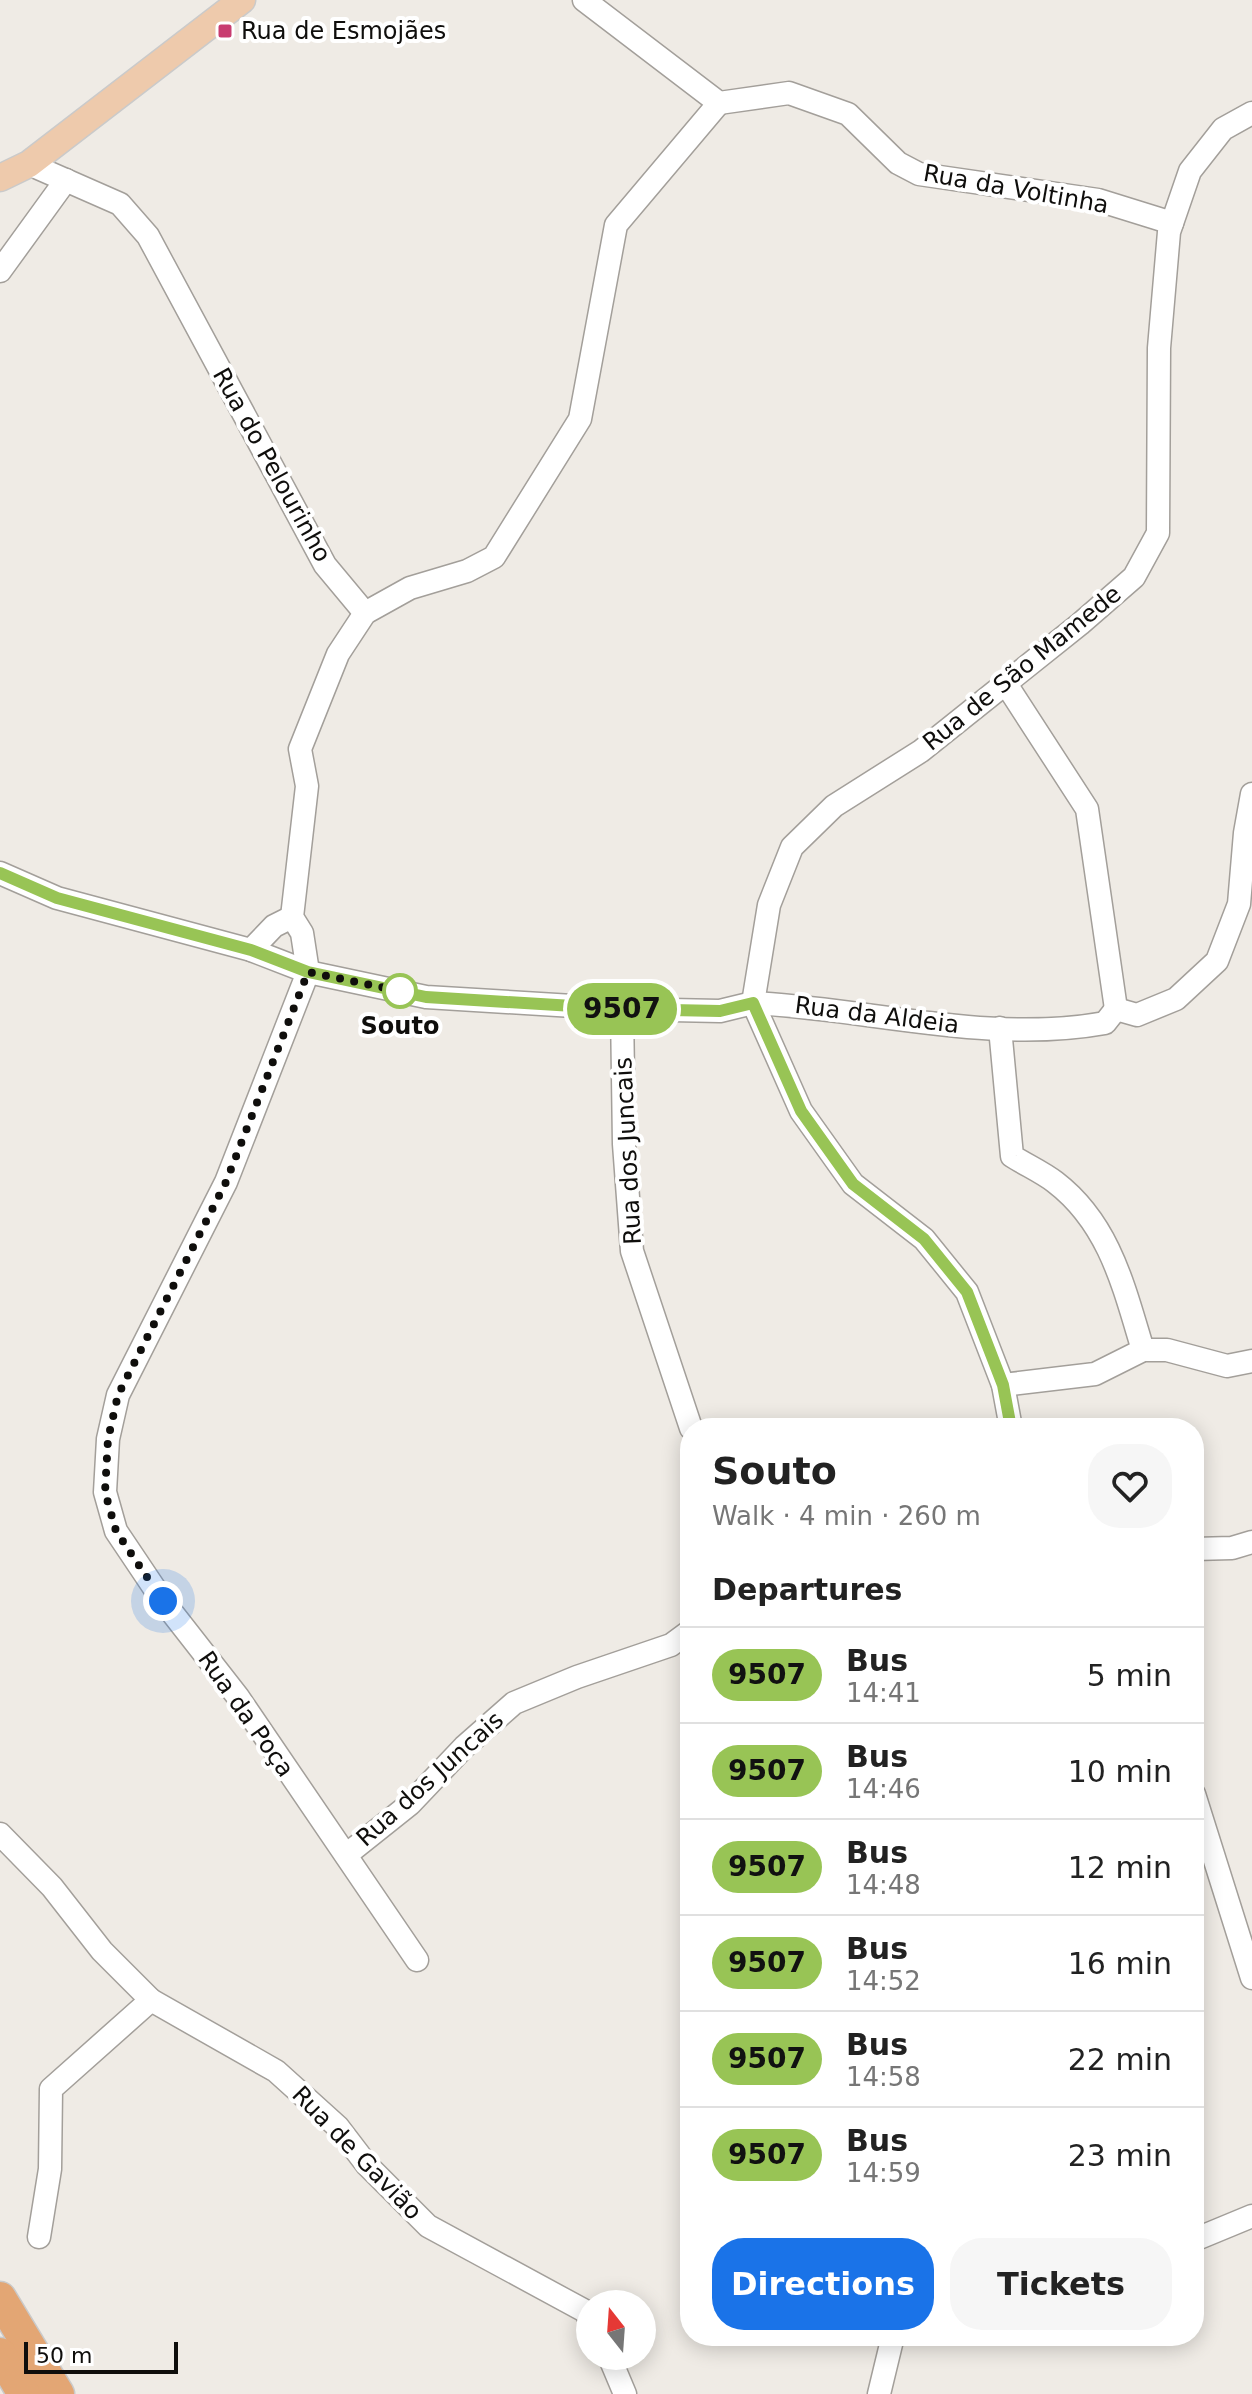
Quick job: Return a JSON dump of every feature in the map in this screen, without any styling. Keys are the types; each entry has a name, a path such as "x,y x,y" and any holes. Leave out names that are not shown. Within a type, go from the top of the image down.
{"highway":[{"path":"0,2298 58,2394"},
{"path":"0,2354 24,2394"}],"main road":[{"path":"0,178 29,164 242,0"}],"street":[{"path":"308,972 302,933 292,917 307,786 300,749 338,654 365,613 410,588 467,571 494,557 580,419 616,225 719,103 584,0"},
{"name":"Rua da Voltinha","path":"719,103 789,93 848,114 898,163 919,174 1098,200 1172,223"},
{"name":"Rua de São Mamede","path":"753,1003 769,905 792,847 834,806 921,751 1134,577 1158,533 1159,348 1169,232 1190,171 1223,129 1252,113"},
{"name":"Rua do Pelourinho","path":"29,164 120,204 148,236 325,565 365,613"},
{"path":"0,271 66,180"},
{"path":"1006,684 1087,809 1116,1009 1137,1015 1176,999 1217,961 1239,904 1252,794"},
{"name":"Rua da Aldeia","path":"0,873 57,898 251,950 308,972 426,997 622,1009 720,1011 753,1003 1000,1028 1083,1027 1105,1023 1116,1009"},
{"path":"251,950 274,926 292,917"},
{"name":"Rua da Poça","path":"308,972 226,1182 118,1395 108,1439 105,1492 116,1531 163,1601 238,1697 417,1960"},
{"path":"753,1003 801,1111 853,1184 924,1239 967,1292 1003,1385 1009,1418"},
{"name":"Rua dos Juncais","path":"622,1009 624,1144 632,1251 688,1418"},
{"path":"1000,1028 1012,1156 1056,1183 1090,1218 1116,1262 1143,1350"},
{"path":"1003,1385 1095,1374 1143,1350 1167,1350 1227,1366 1252,1361"},
{"path":"1204,1549 1232,1548 1252,1542"},
{"name":"Rua dos Juncais","path":"346,1855 410,1804 464,1747 514,1703 577,1677 671,1645 680,1638"},
{"path":"1204,1826 1252,1978"},
{"name":"Rua de Gavião","path":"0,1834 52,1887 102,1951 151,2000 276,2071 338,2127 367,2165 428,2226 576,2305"},
{"path":"39,2237 50,2169 51,2089 151,2000"},
{"path":"1204,2236 1252,2216"},
{"path":"879,2394 891,2346"},
{"path":"615,2370 625,2394"}],"bus line":[{"name":"9507","path":"0,873 57,898 251,950 308,972 426,997 622,1009 720,1011 753,1003 801,1111 853,1184 924,1239 967,1292 1003,1385 1009,1418"}],"place":[{"name":"Rua de Esmojães","path":"225,31"},
{"name":"Souto","path":"400,991"}],"route":[{"path":"163,1601 116,1531 105,1492 108,1439 118,1395 226,1182 308,972 400,991"}]}
